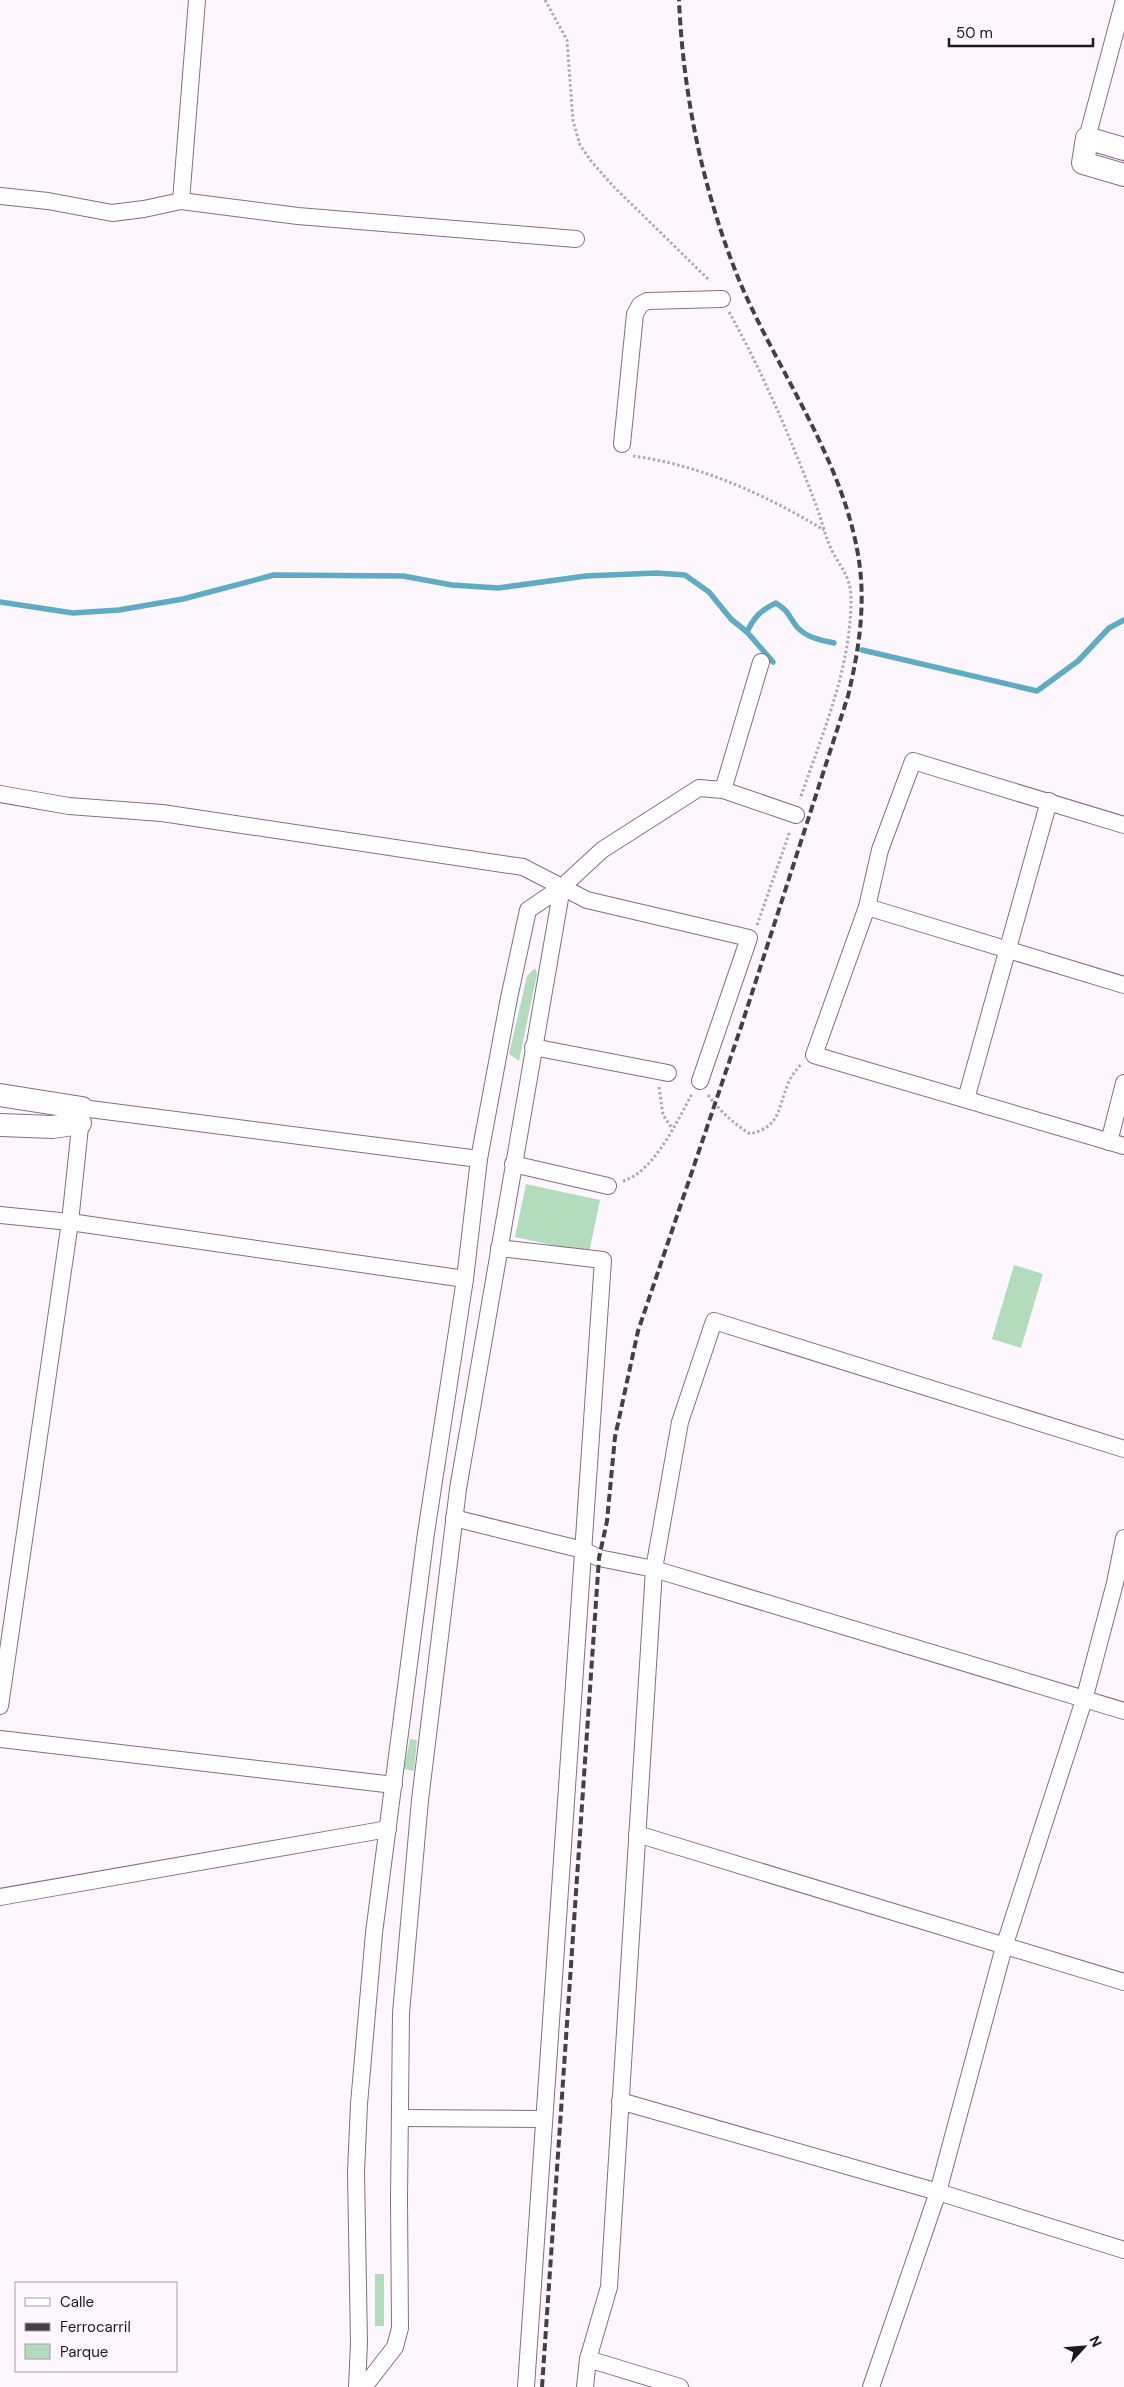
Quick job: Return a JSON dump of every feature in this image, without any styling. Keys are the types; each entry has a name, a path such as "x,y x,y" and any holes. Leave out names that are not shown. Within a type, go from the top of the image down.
{"street":[{"path":"181,201 197,0"},
{"path":"1124,0 1087,138 1084,163 1124,176"},
{"path":"1087,138 1124,149"},
{"path":"0,196 48,201 112,213 144,209 181,201 298,216 576,238"},
{"path":"622,444 635,314 640,305 647,301 722,299"},
{"path":"723,790 760,662"},
{"path":"1124,825 913,761 880,850 867,907 814,1055 1116,1144 1124,1083"},
{"path":"357,2387 359,2343 356,2172 359,2104 374,1933 426,1533 464,1279 479,1159 509,998 528,910 562,887 602,850 699,788 723,790 796,814"},
{"path":"0,794 69,806 162,813 523,867 587,900 749,938 700,1081"},
{"path":"966,1099 1049,802"},
{"path":"364,2387 395,2347 400,2328 401,2013 420,1800 454,1518 533,1047 562,887"},
{"path":"867,907 1124,985"},
{"path":"533,1047 662,1073"},
{"path":"0,1095 81,1115 479,1159"},
{"path":"0,1125 53,1127 81,1115"},
{"path":"0,1706 70,1222 81,1115"},
{"path":"513,1164 608,1186"},
{"path":"0,1215 70,1222 464,1279"},
{"path":"499,1248 602,1260 526,2387"},
{"path":"585,2387 588,2359 609,2287 654,1569 680,1422 714,1320 1124,1449"},
{"path":"454,1518 583,1550 600,1558 654,1569 1124,1712"},
{"path":"871,2387 938,2192 1004,1947 1084,1700 1115,1583 1124,1538"},
{"path":"0,1739 394,1785"},
{"path":"0,1897 388,1829"},
{"path":"637,1834 1124,1982"},
{"path":"620,2101 938,2192 1124,2250"},
{"path":"400,2118 544,2119"},
{"path":"588,2359 680,2387"}],"path":[{"path":"545,0 567,40 573,121 580,145 591,161 614,187 704,273 722,299 754,360 816,505 829,546 846,571 851,598 847,658 796,814 756,928 749,938"},
{"path":"622,444 622,453 658,459 736,485 797,514 824,530"},
{"path":"608,1186 633,1178 654,1158 700,1081 722,1113 750,1134 765,1130 775,1119 788,1083 802,1063 814,1055"},
{"path":"662,1073 663,1115 672,1128"}],"green space":[{"path":"535,968 537,974 519,1061 509,1054 527,976"},
{"path":"526,1184 600,1200 589,1253 515,1237"},
{"path":"1014,1265 1043,1274 1021,1348 992,1339"},
{"path":"410,1739 417,1740 414,1771 404,1769"},
{"path":"375,2274 384,2274 384,2326 375,2326"}],"waterway":[{"path":"0,602 73,613 119,610 183,599 274,575 403,576 452,585 498,588 586,576 656,573 685,575 709,592 731,619 747,632 759,614 776,603 784,609 797,627 805,634 834,643"},
{"path":"862,650 1037,691 1078,661 1109,628 1124,620"},
{"path":"747,632 773,662"}],"railway":[{"path":"542,2387 599,1558 607,1521 615,1437 638,1331 742,1024 848,696 858,649 862,601 860,568 853,530 841,492 827,456 739,280 715,212 705,177 690,107 681,36 679,0"}]}
